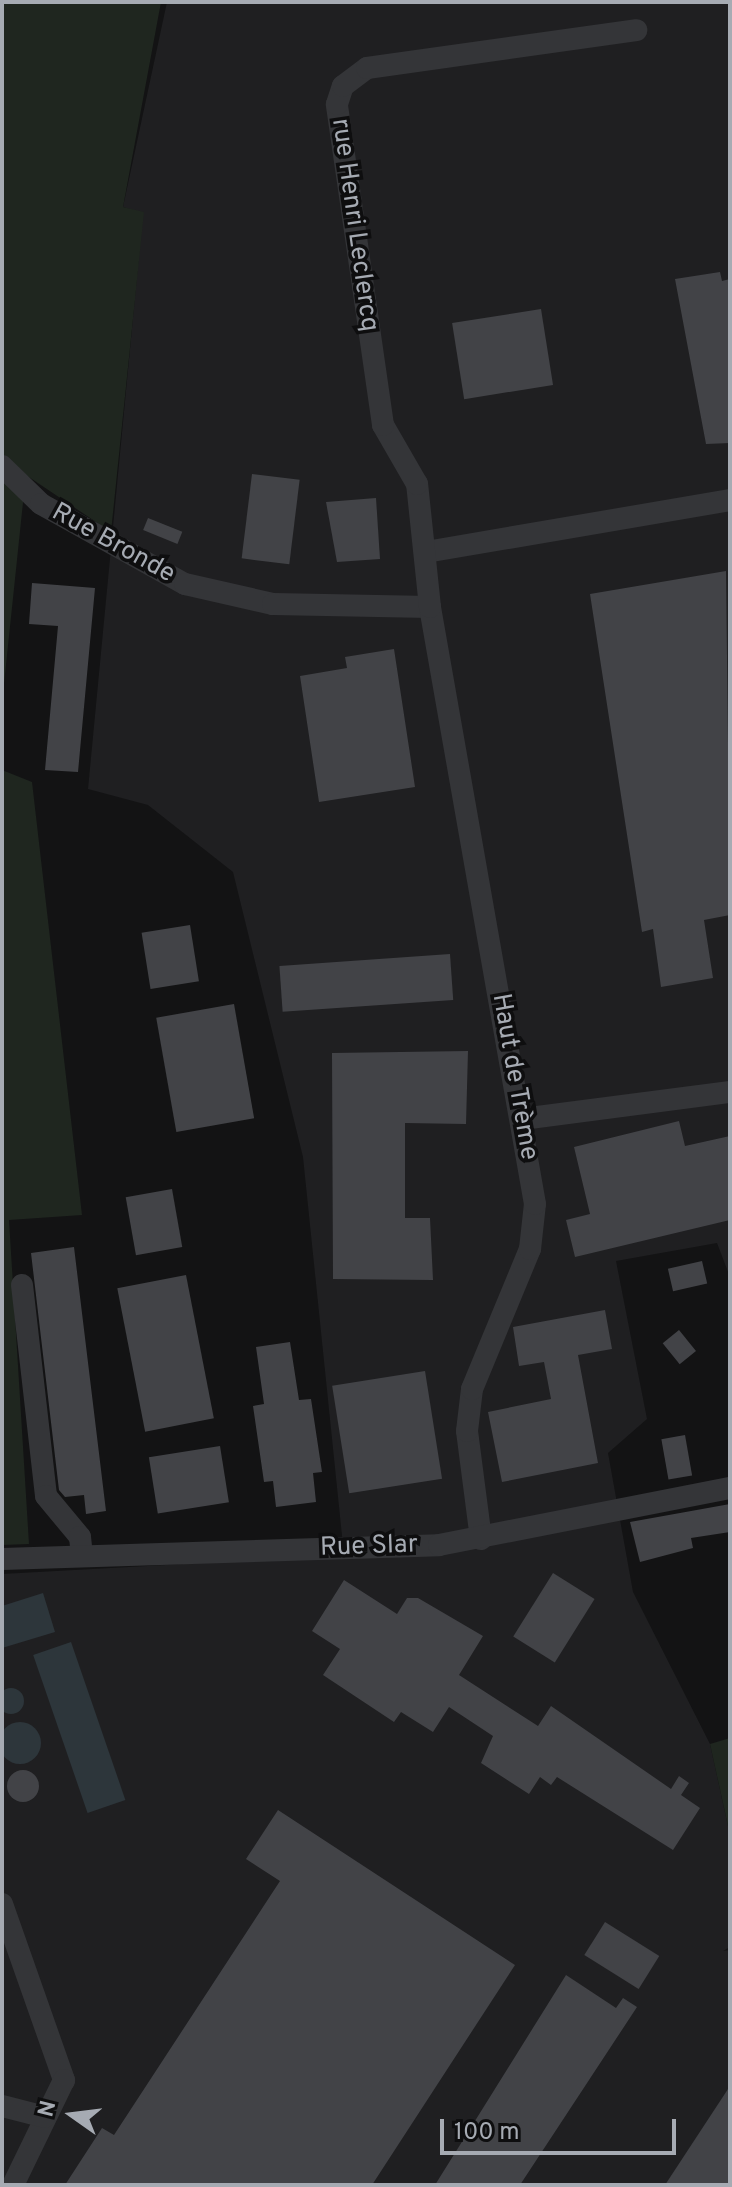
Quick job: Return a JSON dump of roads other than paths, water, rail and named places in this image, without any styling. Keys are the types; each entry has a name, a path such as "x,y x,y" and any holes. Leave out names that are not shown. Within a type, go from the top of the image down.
{"street":[{"name":"rue Henri Leclercq","path":"430,607 417,484 383,425 340,136 343,86 367,68 636,30"},
{"name":"Rue Bronde","path":"2,466 41,504 185,584 273,604 430,607"},
{"path":"426,552 730,500"},
{"name":"Haut de Trème","path":"430,607 535,1204 530,1249 481,1365 467,1431 481,1539"},
{"path":"522,1119 730,1092"},
{"path":"22,1285 46,1496 80,1537 82,1556"},
{"name":"Rue Slar","path":"2,1559 481,1539 730,1488"},
{"path":"2,1904 64,2080 13,2185"},
{"path":"2,2106 45,2117"}]}
